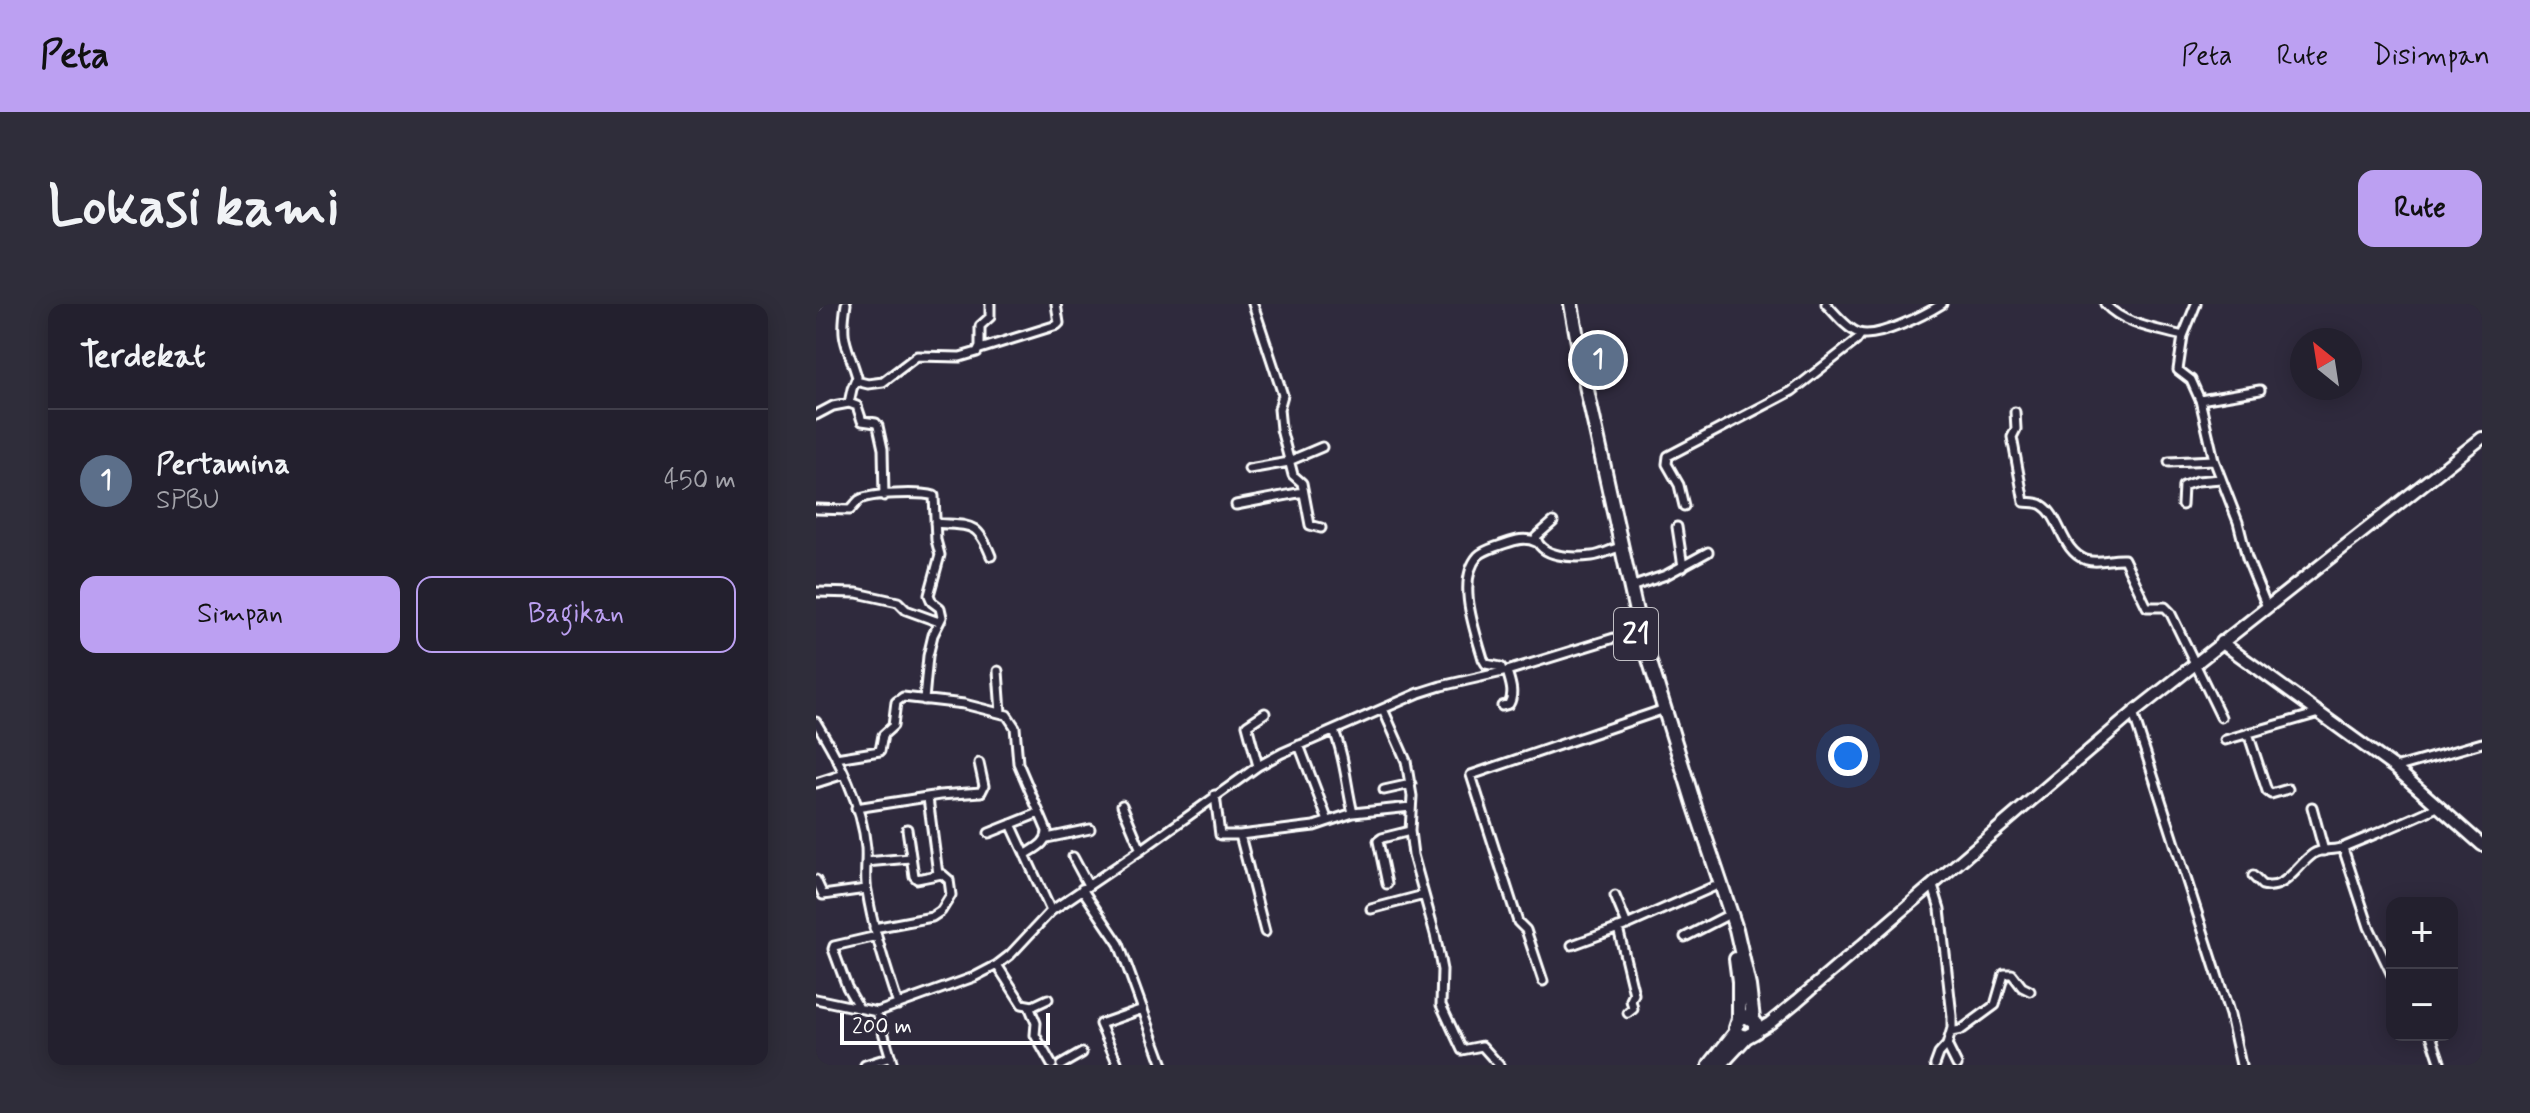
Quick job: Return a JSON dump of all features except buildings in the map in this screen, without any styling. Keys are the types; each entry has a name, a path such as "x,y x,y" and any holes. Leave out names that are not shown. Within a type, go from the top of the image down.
{"highway":[{"name":"21","path":"1569,304 1580,382 1617,548 1659,711 1736,929 1749,986 1747,1027"},
{"name":"21","path":"1569,304 1638,631 1724,917 1747,1027"},
{"path":"1710,1065 1747,1027"},
{"path":"1720,1065 1747,1027"}],"main road":[{"path":"1747,1027 1779,1017 2133,713 2482,438"},
{"path":"2221,642 2395,768 2482,845"}],"street":[{"path":"846,304 842,330 844,343 857,374 849,403"},
{"path":"980,349 980,326 990,317 990,304"},
{"path":"856,381 868,384 883,382 917,356 967,356 1057,325 1056,304"},
{"path":"1253,304 1283,395 1279,413 1289,462 1293,475 1302,483 1308,522 1312,527 1321,528"},
{"path":"1826,304 1861,334"},
{"path":"1684,506 1679,485 1667,464 1668,456 1792,391 1861,334 1906,324 1942,304"},
{"path":"2105,304 2112,312 2137,324 2183,336"},
{"path":"2195,305 2183,336 2178,370 2191,380 2200,400 2214,460 2267,607"},
{"path":"2200,400 2260,390"},
{"path":"816,415 833,406 849,403 857,406 862,421 876,423 883,449 884,496"},
{"path":"2015,412 2016,429 2012,437 2024,502 2041,504 2046,508 2064,539 2083,559 2096,562 2124,559 2147,607 2168,608 2221,717"},
{"path":"1249,469 1289,462 1322,447"},
{"path":"2169,462 2214,460"},
{"path":"2182,505 2183,486 2221,479"},
{"path":"1236,505 1303,492"},
{"path":"816,509 850,510 862,498 884,496 931,494 935,499 940,555 929,595 940,608 942,617 928,656 924,700"},
{"path":"1536,542 1538,533 1553,522"},
{"path":"935,523 978,530 991,556"},
{"path":"1677,527 1683,567"},
{"path":"1502,706 1511,701 1512,690 1501,667 1486,664 1483,659 1468,603 1468,583 1476,559 1483,552 1512,541 1529,539 1546,552 1555,554 1594,556 1617,548"},
{"path":"1631,587 1666,575 1708,552"},
{"path":"816,592 857,593 898,602 906,610 939,622"},
{"path":"816,999 877,1012 974,977 1010,955 1051,911 1258,766 1299,745 1441,686 1505,672 1638,631"},
{"path":"998,671 1001,713"},
{"path":"836,758 880,751 883,735 893,726 898,699 964,704 1007,715 1015,727 1018,763 1047,831 1043,843 1025,855"},
{"path":"1383,709 1406,761 1411,784 1413,855 1433,922 1442,970 1443,1010 1462,1050 1482,1046 1499,1065"},
{"path":"1543,981 1526,930 1518,922 1471,775 1659,711"},
{"path":"1258,766 1247,725 1265,713"},
{"path":"2133,713 2230,1015 2241,1065"},
{"path":"2225,740 2319,713"},
{"path":"816,722 844,774 864,835 866,889 898,1005"},
{"path":"1334,731 1343,757 1345,782 1353,813"},
{"path":"2248,733 2267,791 2271,794 2288,789"},
{"path":"2395,768 2482,743"},
{"path":"1299,745 1328,821"},
{"path":"856,808 981,792 984,786 979,763"},
{"path":"816,783 844,774"},
{"path":"1384,790 1411,784"},
{"path":"1215,795 1220,835 1298,828 1353,813 1411,807"},
{"path":"928,798 938,874"},
{"path":"1122,805 1141,850"},
{"path":"2312,807 2324,851"},
{"path":"2253,876 2262,885 2276,886 2311,856 2343,848 2437,807"},
{"path":"989,833 1039,813"},
{"path":"1011,824 1051,911"},
{"path":"859,1008 847,987 834,946 932,917 941,911 951,895 949,880 938,874 917,879 914,876 907,829"},
{"path":"1047,838 1090,829"},
{"path":"1387,884 1378,841 1410,831"},
{"path":"1240,835 1265,932"},
{"path":"2343,848 2369,927 2389,969"},
{"path":"1073,857 1085,887 1119,944 1163,1065"},
{"path":"866,862 910,858"},
{"path":"816,880 823,895 866,889"},
{"path":"1933,886 1946,947 1952,1016 1947,1045 1935,1065"},
{"path":"1572,945 1627,925 1713,887"},
{"path":"1371,909 1424,895"},
{"path":"1615,896 1627,925"},
{"path":"1685,937 1724,917"},
{"path":"1618,928 1634,994 1631,1000 1633,1009 1628,1013"},
{"path":"997,965 1022,1004 1029,1006 1048,999"},
{"path":"1951,1032 1969,1026 1995,1005 2004,974 2010,972 2022,987 2030,991"},
{"path":"1029,1006 1036,1023 1035,1035 1052,1065"},
{"path":"1115,1065 1100,1024 1143,1009"},
{"path":"865,1065 892,1061 877,1012"},
{"path":"2433,1041 2441,1065"},
{"path":"1947,1045 1957,1065"},
{"path":"1061,1065 1082,1053"}],"place":[{"name":"Pertamina","path":"1598,360"}]}
